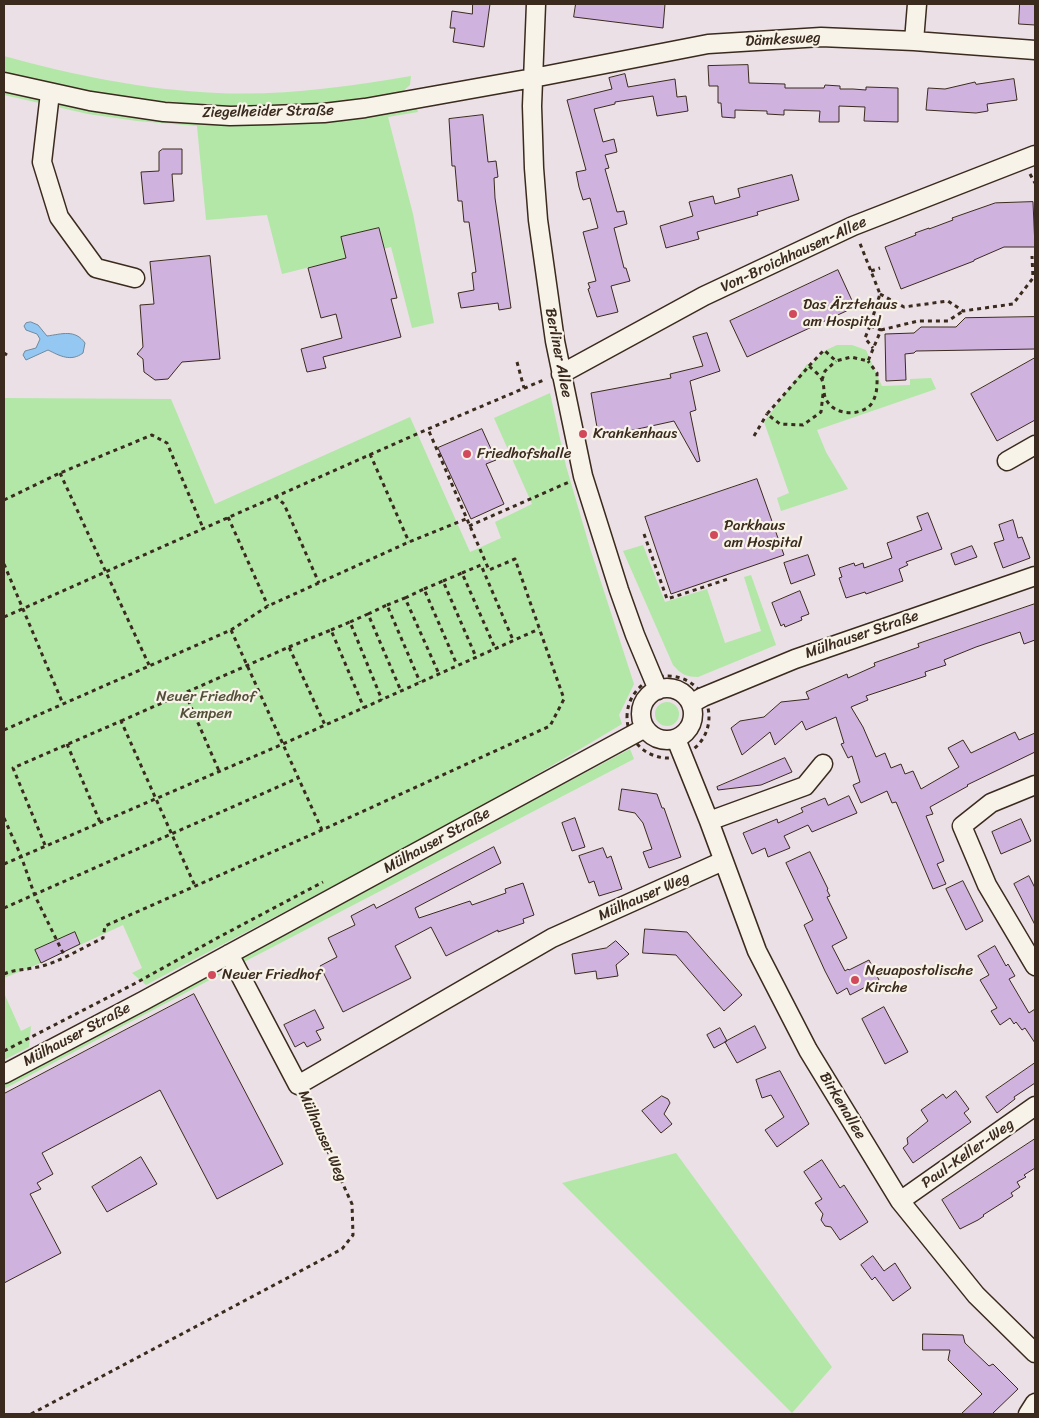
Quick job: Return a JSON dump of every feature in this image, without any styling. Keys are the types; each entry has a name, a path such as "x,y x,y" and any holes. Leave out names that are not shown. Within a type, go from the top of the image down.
{"street":[{"name":"Berliner Allee","path":"536,4 532,106 538,220 556,376 604,546 635,635 656,684"},
{"path":"914,41 917,4"},
{"name":"Dämkesweg","path":"533,78 708,44 821,37 914,41 1035,50"},
{"name":"Ziegelheider Straße","path":"4,82 50,93 128,107 164,112 230,116 324,113 365,108 533,78"},
{"path":"50,93 42,162 59,217 96,268 135,278"},
{"name":"Von-Broichhausen-Allee","path":"556,376 704,296 853,226 1035,155"},
{"path":"1007,461 1035,445"},
{"name":"Mülhauser Straße","path":"697,700 795,659 1035,576"},
{"path":"656,684 674,688 697,700 693,720 690,728 684,735 680,747 668,741 638,732 642,706 656,684"},
{"name":"Mülhauser Straße","path":"4,1074 638,732"},
{"name":"Birkenallee","path":"680,747 757,951 808,1050 900,1201 976,1295 1035,1354"},
{"path":"709,821 805,786 823,764"},
{"path":"1035,785 991,803 962,826 988,885 1035,966"},
{"name":"Mülhauser Weg","path":"298,1085 552,938 723,861"},
{"path":"229,954 298,1085"},
{"name":"Paul-Keller-Weg","path":"900,1201 1035,1106"},
{"path":"1028,1414 1035,1404"}],"path":[{"path":"853,226 880,294 865,338 874,348"},
{"path":"870,326 881,330 918,321 948,321 963,311 1013,304 1033,278 1032,256"},
{"path":"871,271 880,268"},
{"path":"880,294 904,306 948,301 963,311"},
{"path":"868,361 881,330"},
{"path":"754,436 767,414 824,350 836,361"},
{"path":"767,414 780,424 803,426 821,412 822,380 825,371 836,361 851,357 868,361 877,373 877,392 871,405 860,411 845,413 831,407 823,394"},
{"path":"517,362 524,388"},
{"path":"809,366 822,380"},
{"path":"4,617 370,454 556,376"},
{"path":"4,974 12,970 39,967 65,956 103,938 106,926 550,726 564,699 515,559 489,570 428,429"},
{"path":"4,500 60,473 152,435 167,443 203,528"},
{"path":"370,454 410,542"},
{"path":"60,473 149,666"},
{"path":"469,526 572,480"},
{"path":"275,496 284,504 319,583"},
{"path":"228,517 268,606"},
{"path":"4,730 231,630 268,606 466,519"},
{"path":"644,534 668,599 728,579"},
{"path":"4,564 63,704"},
{"path":"46,846 13,768 67,744 481,565 513,640"},
{"path":"462,573 495,648"},
{"path":"442,582 476,657"},
{"path":"424,589 458,666"},
{"path":"405,598 439,674"},
{"path":"387,605 420,682"},
{"path":"368,614 402,691"},
{"path":"350,622 382,700"},
{"path":"4,864 325,726 539,628"},
{"path":"231,630 322,830"},
{"path":"331,630 364,708"},
{"path":"290,647 325,726"},
{"path":"669,669 672,676 690,683 697,700 708,709 708,721 705,733 698,744 680,747 672,758 659,757 638,745 638,732 627,717 628,706 640,686 656,684 672,676"},
{"path":"184,693 220,771"},
{"path":"121,721 170,834 195,886"},
{"path":"67,744 100,822"},
{"path":"698,744 701,753"},
{"path":"4,908 35,896 298,778"},
{"path":"4,818 21,856 35,896 65,956"},
{"name":"Mülhauser Weg","path":"31,1414 342,1249 353,1235 352,1204 298,1085"}],"green space":[{"path":"4,56 56,69 136,85 217,93 241,94 314,90 411,76 410,85 400,94 352,102 246,108 149,102 94,94 4,74"},
{"path":"4,89 137,116 416,107 418,112 388,117 413,214 434,323 412,328 391,247 282,274 267,215 206,220 197,126 137,121 88,114 4,95"},
{"path":"837,345 852,345 866,350 882,386 910,385 910,379 931,378 936,389 817,430 826,452 848,489 781,511 777,498 789,493 764,422 807,364 812,364 824,351"},
{"name":"Neuer Friedhof Kempen","path":"550,393 566,466 590,548 634,684 619,715 622,724 564,759 445,825 146,985 132,973 142,968 123,925 4,978 4,398 171,399 215,504 410,417 470,552 501,538 495,522 532,504 494,418"},
{"path":"643,545 665,602 707,589 725,643 761,631 744,577 751,575 776,645 698,677 687,676 681,673 673,665 623,551"},
{"path":"667,702 676,705 679,714 676,723 667,726 658,723 655,714 658,705"},
{"path":"630,749 634,759 240,964 243,954"},
{"path":"209,973 221,974 4,1089 4,1080"},
{"path":"4,993 21,1031 31,1026 29,1047 4,1060"},
{"path":"676,1153 832,1367 792,1413 562,1183"}],"water":[{"path":"31,322 38,325 47,336 68,333 77,336 85,343 83,353 70,358 48,350 26,360 23,355 25,351 36,348 40,339 37,334 26,330 24,326 26,323"}],"building":[{"path":"473,4 490,4 484,47 453,42 455,28 450,28 452,11 472,14"},
{"path":"576,4 665,4 663,28 574,17"},
{"path":"1020,4 1035,4 1035,25 1019,24"},
{"path":"748,65 749,83 785,84 785,88 824,88 825,85 840,86 840,89 866,90 866,87 898,88 898,122 864,121 865,107 839,106 839,122 819,122 820,111 784,110 784,115 767,114 767,111 735,110 735,118 722,117 721,103 718,103 718,86 709,86 708,66"},
{"path":"625,74 628,87 675,79 677,97 686,96 688,111 657,116 653,96 615,102 615,104 594,109 603,142 614,139 617,152 605,155 609,168 605,169 617,212 624,211 627,224 614,228 624,268 626,268 630,281 611,286 618,312 597,317 588,289 590,288 588,283 596,281 583,232 598,228 590,198 583,200 579,187 576,172 586,170 567,100 612,89 609,78"},
{"path":"1014,79 1017,100 987,104 988,111 976,113 926,110 928,88 945,89 975,82 976,84"},
{"path":"483,115 488,162 496,161 498,177 494,178 495,198 511,308 499,310 498,303 461,308 458,293 474,290 472,273 476,272 469,222 464,222 462,201 458,201 455,166 452,166 449,119"},
{"path":"163,149 182,149 182,174 172,174 174,201 144,204 141,172 159,171 159,152"},
{"path":"792,175 799,200 757,212 758,215 697,232 699,239 666,248 660,226 693,216 689,202 713,196 715,204 740,197 738,189"},
{"path":"1033,202 1035,247 1004,247 974,261 901,289 885,247 916,235 915,233 953,220 952,218 995,203"},
{"path":"379,228 397,298 391,299 401,337 323,357 326,368 307,372 301,349 342,338 336,314 321,318 308,268 346,258 341,237"},
{"path":"210,256 220,359 182,362 168,379 155,380 144,372 143,359 137,354 143,347 140,305 154,304 150,262"},
{"name":"Das Ärztehaus am Hospital","path":"838,270 855,307 747,357 730,321"},
{"path":"1035,317 1035,349 916,351 905,354 906,380 886,381 885,334 914,333 921,327 956,327 965,318"},
{"path":"707,333 720,371 690,381 696,410 690,412 700,461 697,462 674,421 606,436 606,431 598,433 591,393 671,378 670,374 703,366 693,337"},
{"path":"1035,358 1035,420 997,441 971,394"},
{"path":"482,429 496,460 486,464 504,504 471,519 438,448"},
{"path":"757,479 784,555 671,594 645,517"},
{"path":"928,513 942,549 906,562 908,565 899,569 903,581 866,594 865,592 846,598 839,578 842,577 839,568 854,563 855,566 863,563 864,568 892,558 887,543 922,530 917,517"},
{"path":"1013,520 1018,538 1022,537 1030,558 1003,568 994,543 1004,540 999,525"},
{"path":"972,546 977,557 955,565 951,554"},
{"path":"808,555 815,575 791,584 784,563"},
{"path":"800,591 809,614 801,617 802,620 785,627 784,624 781,626 772,603"},
{"path":"1035,604 1035,640 1024,644 1020,632 976,647 944,660 946,665 925,672 926,676 866,696 868,700 851,707 863,727 876,757 885,753 891,768 901,764 905,774 913,771 921,789 959,767 948,748 963,740 971,753 1015,732 1019,740 1035,733 1035,752 967,785 930,807 933,814 926,816 944,861 937,864 946,884 933,889 896,802 892,803 887,791 861,803 853,785 860,782 852,756 848,758 841,744 844,743 836,717 806,730 802,721 775,745 770,732 742,755 731,728 740,721 764,717 781,702 809,699 806,692 847,674 848,678 875,666 874,663 919,647 918,644"},
{"path":"785,758 792,772 761,785 718,790 717,787"},
{"path":"622,789 657,794 662,808 664,808 681,857 649,868 643,852 652,849 643,823 635,813 619,810"},
{"path":"849,796 857,813 812,832 808,825 784,836 790,848 768,857 765,848 752,854 743,833 777,819 778,823 803,812 801,808 825,798 828,805"},
{"path":"575,818 585,847 572,851 562,823"},
{"path":"1021,819 1031,841 1001,854 992,832"},
{"path":"494,847 501,863 415,908 419,918 470,901 472,905 506,893 505,889 523,883 534,915 523,919 524,923 498,932 498,930 446,956 431,927 395,946 411,978 343,1012 320,966 337,957 328,938 355,925 351,916 374,904 376,908"},
{"path":"603,848 607,858 611,856 622,889 599,896 594,881 589,883 579,856"},
{"path":"810,852 828,889 830,896 827,897 847,938 832,946 845,971 869,960 879,980 850,995 847,988 837,994 825,971 804,925 813,920 786,863"},
{"path":"1029,876 1035,888 1035,925 1014,884"},
{"path":"963,881 983,921 966,930 946,889"},
{"path":"645,929 687,932 742,995 724,1011 676,955 643,953"},
{"path":"75,932 80,944 41,963 35,950"},
{"path":"616,941 629,954 616,965 618,976 597,979 596,971 575,974 572,954 606,948"},
{"path":"995,946 1006,966 1008,964 1015,976 1009,979 1029,1013 1035,1009 1035,1043 1025,1028 1022,1030 1010,1018 1000,1025 991,1011 997,1008 980,980 989,975 978,956"},
{"path":"194,994 283,1164 217,1199 160,1090 42,1153 53,1174 37,1183 41,1189 30,1194 61,1253 4,1283 4,1094"},
{"path":"884,1007 908,1052 885,1064 862,1019"},
{"path":"315,1010 324,1028 316,1031 321,1040 307,1047 304,1042 295,1047 284,1025"},
{"path":"755,1026 766,1048 737,1063 725,1042"},
{"path":"720,1028 727,1041 714,1048 707,1035"},
{"path":"1035,1063 1035,1083 1014,1097 1015,1099 997,1113 986,1097"},
{"path":"780,1071 809,1124 777,1147 765,1130 784,1117 771,1095 762,1098 756,1080"},
{"path":"956,1091 969,1109 964,1113 971,1122 913,1163 903,1148 908,1144 907,1138 928,1121 921,1110 943,1094 946,1098"},
{"path":"662,1096 668,1099 670,1103 664,1114 672,1124 661,1133 642,1111"},
{"path":"1035,1139 1035,1168 1024,1175 1026,1177 1017,1182 1020,1187 1011,1193 1013,1196 978,1220 960,1229 942,1200"},
{"path":"141,1157 157,1184 107,1212 92,1187"},
{"path":"822,1160 840,1188 844,1185 868,1222 840,1240 831,1227 825,1226 821,1220 823,1214 815,1203 822,1199 804,1172"},
{"path":"873,1256 884,1271 895,1263 911,1288 893,1301 875,1277 872,1280 861,1265"},
{"path":"923,1334 963,1335 965,1343 989,1366 993,1364 1018,1389 992,1414 961,1414 982,1394 948,1360 950,1350 923,1350"}],"place":[{"name":"Das Ärztehaus am Hospital","path":"793,314"},
{"name":"Krankenhaus","path":"583,434"},
{"name":"Friedhofshalle","path":"467,454"},
{"name":"Parkhaus am Hospital","path":"714,535"},
{"name":"Neuer Friedhof","path":"212,975"},
{"name":"Neuapostolische Kirche","path":"855,980"}]}
